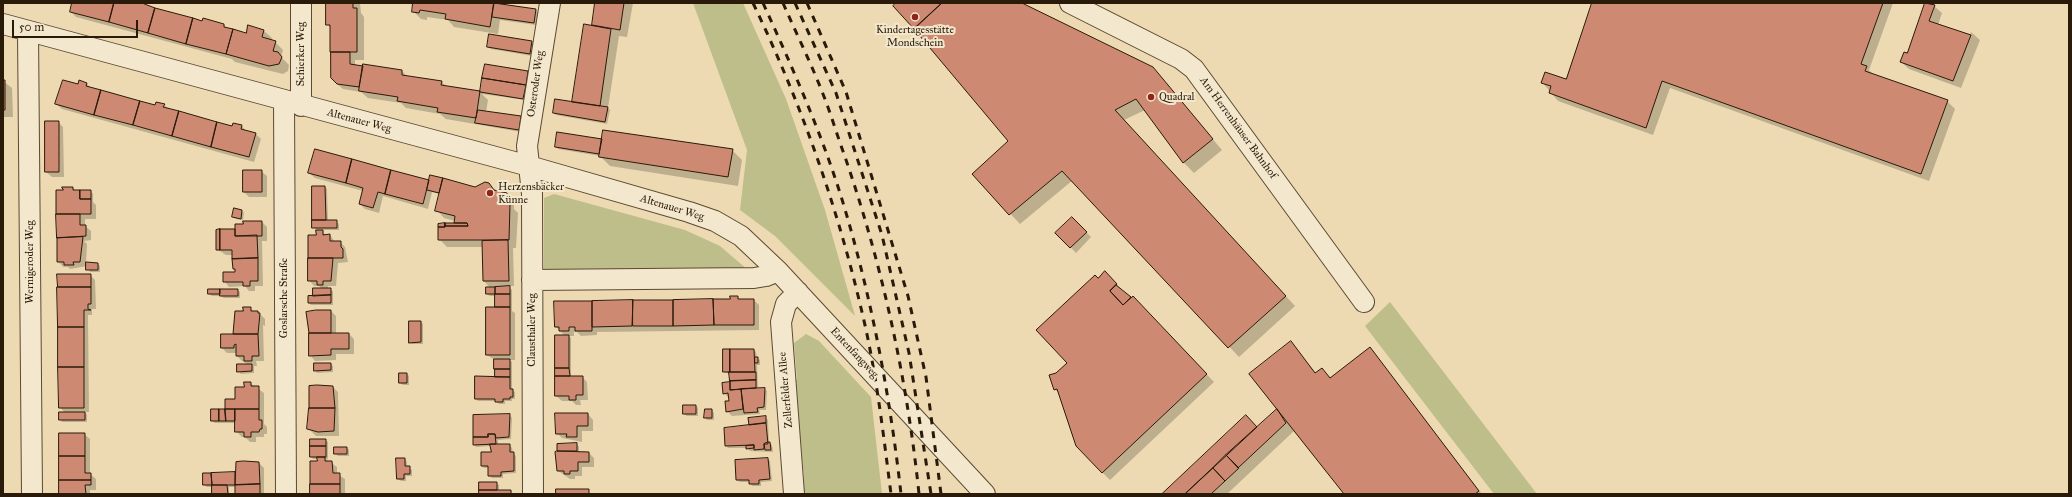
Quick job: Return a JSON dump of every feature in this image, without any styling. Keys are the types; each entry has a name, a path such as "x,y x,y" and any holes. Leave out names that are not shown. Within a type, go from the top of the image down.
{"street":[{"name":"Schierker Weg","path":"292,104 301,3"},
{"name":"Osteroder Weg","path":"529,166 527,146 550,3"},
{"name":"Am Herrenhäuser Bahnhof","path":"1070,3 1181,59 1194,69 1364,302"},
{"name":"Altenauer Weg","path":"3,24 292,104 529,166 689,212 715,221"},
{"name":"Wernigeroder Weg","path":"28,31 32,494"},
{"name":"Goslarsche Straße","path":"286,494 292,104"},
{"name":"Clausthaler Weg","path":"529,166 532,194 533,494"},
{"name":"Entenfangweg","path":"715,221 741,236 778,271 985,494"},
{"path":"532,280 754,278 766,276 778,271"},
{"name":"Zellerfelder Allee","path":"794,494 781,322 786,304 798,292"}],"green space":[{"path":"693,3 743,3 786,99 825,210 855,316 775,236 740,210 747,150"},
{"path":"554,194 685,230 720,246 748,270 544,274 544,198"},
{"path":"1390,302 1537,494 1494,494 1365,326"},
{"path":"806,334 819,341 871,397 882,494 804,494 804,477 793,382 797,379 794,343"}],"building":[{"path":"72,3 114,3 109,22 70,12"},
{"path":"114,3 142,3 155,8 148,33 109,22"},
{"path":"326,3 353,3 353,8 357,8 357,52 330,52 330,25 326,25"},
{"path":"413,3 494,3 490,27 445,19 446,14 420,10 419,13 412,12"},
{"path":"494,3 536,9 534,23 492,17"},
{"path":"595,3 624,3 620,30 592,25"},
{"name":"Kindertagesstätte Mondschein","path":"896,3 942,3 914,29 893,6"},
{"path":"942,3 1022,3 1153,67 1213,139 1183,163 1136,99 1115,110 1286,296 1228,348 1062,171 1009,215 972,174 1008,141 914,29"},
{"path":"1592,3 1883,3 1861,64 1867,66 1865,71 1948,100 1921,174 1662,81 1646,128 1549,93 1551,86 1541,83 1545,72 1566,79"},
{"path":"1925,3 1935,5 1929,21 1971,35 1953,81 1900,62 1904,52 1907,53"},
{"path":"155,8 193,18 186,44 148,33"},
{"path":"193,18 202,21 203,18 224,24 224,27 233,29 226,54 186,44"},
{"path":"584,24 611,29 600,106 572,102"},
{"path":"248,25 264,30 262,37 276,41 273,51 278,52 282,57 279,64 269,66 226,54 233,29 246,33"},
{"path":"489,34 532,41 530,54 487,47"},
{"path":"331,52 350,52 350,64 363,66 359,87 337,84 331,78"},
{"path":"363,64 402,70 402,75 442,81 441,85 480,91 476,118 437,112 438,108 397,101 398,97 359,91"},
{"path":"485,64 528,71 526,85 482,78"},
{"path":"482,78 526,85 523,99 480,92"},
{"path":"3,80 5,80 5,110 3,110"},
{"path":"63,80 78,84 79,80 87,83 86,86 101,90 94,115 55,104"},
{"path":"101,90 140,101 133,125 94,115"},
{"path":"555,99 608,107 605,122 553,113"},
{"path":"140,101 155,105 156,102 165,104 163,107 179,111 172,136 133,125"},
{"path":"478,110 521,116 519,130 475,123"},
{"path":"179,111 217,122 211,147 172,136"},
{"path":"45,121 59,121 59,172 45,172"},
{"path":"217,122 232,126 233,123 242,125 241,129 256,133 249,157 211,147"},
{"path":"603,130 733,149 728,177 599,157"},
{"path":"557,132 602,139 599,154 555,147"},
{"path":"315,149 352,159 346,183 308,173"},
{"path":"352,159 391,170 385,194 378,192 373,208 359,204 363,188 346,183"},
{"path":"243,170 262,170 262,192 243,192"},
{"path":"391,170 429,180 423,204 385,194"},
{"path":"430,175 443,178 439,193 427,190"},
{"path":"443,178 475,187 485,182 489,183 494,190 507,193 506,202 510,204 509,240 438,240 438,227 468,226 467,223 454,223 455,216 435,211"},
{"path":"312,186 325,186 326,220 312,220"},
{"path":"62,187 73,187 73,190 80,190 80,199 91,199 91,214 56,214 56,190 63,190"},
{"path":"80,190 91,190 91,199 80,199"},
{"path":"234,208 242,210 241,219 232,217"},
{"path":"56,214 80,214 80,225 86,225 86,236 57,238"},
{"path":"1072,217 1087,232 1070,248 1055,233"},
{"path":"312,220 337,220 337,228 312,228"},
{"path":"243,221 262,221 262,236 235,236 235,224 243,224"},
{"path":"445,223 445,227 438,227 438,224"},
{"path":"445,223 467,223 468,226 445,226"},
{"path":"220,229 235,229 235,236 257,235 258,258 232,259 232,250 220,250"},
{"path":"220,229 220,250 216,250 216,230"},
{"path":"316,230 323,230 323,235 330,234 330,241 341,241 343,258 308,258 308,235 316,235"},
{"path":"83,237 80,262 73,262 74,265 64,265 64,262 57,262 57,238"},
{"path":"508,240 509,281 483,281 482,241"},
{"path":"258,258 258,281 250,281 250,286 243,286 243,282 223,282 223,272 235,272 235,269 233,269 232,259"},
{"path":"308,258 333,258 331,281 323,281 323,285 317,285 317,281 308,281"},
{"path":"86,262 98,263 98,270 86,270"},
{"path":"1105,271 1117,284 1110,291 1123,305 1133,296 1207,374 1102,473 1076,446 1057,389 1054,390 1049,375 1056,373 1067,363 1036,330 1095,275 1098,278"},
{"path":"57,274 91,274 91,287 58,287"},
{"path":"1116,285 1131,297 1123,305 1110,291"},
{"path":"510,286 510,294 495,294 495,287"},
{"path":"57,287 91,287 91,304 88,304 88,309 91,310 84,310 84,327 58,327"},
{"path":"486,287 495,287 495,294 486,294"},
{"path":"313,288 331,288 331,295 313,296"},
{"path":"208,289 220,289 220,294 208,294"},
{"path":"220,289 238,289 238,296 220,296"},
{"path":"495,294 510,294 510,307 495,307"},
{"path":"331,295 331,303 308,303 308,296"},
{"path":"730,296 738,296 738,299 754,299 754,325 714,325 713,299 730,299"},
{"path":"713,299 714,325 673,326 673,300"},
{"path":"633,300 632,326 592,327 592,301"},
{"path":"633,300 673,300 673,326 633,326"},
{"path":"554,301 592,301 592,331 575,331 575,327 569,327 569,331 559,331 559,327 555,327"},
{"path":"243,307 251,307 251,311 258,311 258,313 260,313 258,334 233,334 235,311 243,311"},
{"path":"486,307 510,307 510,355 486,355"},
{"path":"331,310 331,333 309,333 306,312"},
{"path":"409,321 421,321 421,342 409,343"},
{"path":"58,327 84,327 84,367 58,367"},
{"path":"309,333 349,333 349,349 331,349 331,355 309,356"},
{"path":"221,334 258,334 259,356 252,356 252,361 244,361 244,356 236,356 236,344 234,345 234,348 221,348"},
{"path":"555,335 569,335 569,368 555,368"},
{"path":"1291,341 1315,373 1322,368 1330,378 1370,347 1479,491 1475,494 1344,494 1249,374"},
{"path":"723,349 730,349 730,372 723,372"},
{"path":"730,349 754,349 755,372 730,372"},
{"path":"755,357 758,357 758,363 755,363"},
{"path":"494,359 510,359 510,369 494,369"},
{"path":"314,363 331,363 331,370 314,371"},
{"path":"237,364 252,364 252,371 237,372"},
{"path":"58,367 84,367 84,408 59,408"},
{"path":"555,368 569,368 570,376 555,376"},
{"path":"495,369 510,369 510,377 495,377"},
{"path":"729,372 756,372 756,380 730,381"},
{"path":"399,373 407,373 407,383 399,383"},
{"path":"475,376 510,377 510,389 513,389 513,397 510,397 510,399 503,399 503,402 495,402 495,399 475,399"},
{"path":"555,376 583,376 583,395 576,395 576,400 569,400 569,396 555,396"},
{"path":"756,380 756,388 730,390 730,381"},
{"path":"244,382 251,382 251,386 259,386 259,409 225,409 225,399 235,399 235,387 244,387"},
{"path":"730,382 730,390 741,389 743,409 726,412 725,401 729,401 728,393 723,394 722,383"},
{"path":"309,386 333,386 335,408 309,408"},
{"path":"765,388 764,407 757,408 758,412 744,413 741,389"},
{"path":"683,405 696,405 696,414 683,414"},
{"path":"309,408 335,408 334,431 318,432 307,429"},
{"path":"211,409 219,409 219,421 211,421"},
{"path":"219,409 225,409 226,421 219,421"},
{"path":"225,409 235,409 235,421 226,421"},
{"path":"235,409 259,409 259,420 262,420 262,429 260,429 259,432 251,432 251,437 244,437 244,432 235,432"},
{"path":"705,409 712,409 712,418 704,418"},
{"path":"1277,409 1286,423 1238,468 1226,455"},
{"path":"59,412 85,412 85,420 59,420"},
{"path":"555,413 588,413 588,426 577,426 577,437 566,437 567,434 556,434"},
{"path":"510,414 509,437 496,438 495,434 488,434 488,437 473,437 473,415"},
{"path":"1246,415 1257,427 1185,494 1162,494"},
{"path":"766,416 766,423 749,425 748,418"},
{"path":"766,423 768,444 764,444 764,449 754,450 754,445 725,446 724,428"},
{"path":"59,433 85,433 85,456 59,456"},
{"path":"488,434 495,434 496,444 473,445 473,437 488,437"},
{"path":"310,439 326,439 326,446 310,446"},
{"path":"770,442 771,450 765,450 764,444"},
{"path":"577,443 577,451 557,451 557,444"},
{"path":"490,444 510,444 510,452 514,452 514,471 501,472 501,476 488,476 488,466 481,466 481,452 491,452"},
{"path":"754,445 754,448 746,449 746,446"},
{"path":"310,446 326,446 326,457 310,457"},
{"path":"334,447 347,447 347,454 334,454"},
{"path":"555,452 589,452 589,462 578,462 578,471 570,471 570,474 564,474 564,471 557,471"},
{"path":"1226,455 1239,468 1225,481 1213,468"},
{"path":"59,456 85,456 85,473 91,473 91,480 59,480"},
{"path":"317,457 325,457 325,461 332,461 333,473 340,473 340,484 310,484 310,461 317,461"},
{"path":"396,458 405,458 405,466 410,466 410,474 404,474 404,479 397,479"},
{"path":"768,458 770,479 759,480 759,484 749,484 749,480 736,480 735,460"},
{"path":"236,462 259,462 260,484 235,485"},
{"path":"1213,468 1225,481 1211,494 1185,494"},
{"path":"235,472 235,485 212,485 211,473"},
{"path":"203,473 211,473 212,485 203,485"},
{"path":"59,480 91,480 91,485 85,485 86,494 59,494"},
{"path":"479,482 497,482 497,490 479,490"},
{"path":"260,484 260,494 235,494 235,485"},
{"path":"310,484 340,484 340,494 310,494"},
{"path":"212,485 227,485 228,494 212,494"},
{"path":"556,489 589,489 589,494 556,494"},
{"path":"479,490 511,490 511,494 479,494"}],"railway":[{"path":"753,3 786,77 815,152 851,268 871,354 879,401 891,494"},
{"path":"763,3 827,154 854,241 886,385 901,494"},
{"path":"783,3 814,71 826,102 858,195 870,237 900,364 908,407 919,494"},
{"path":"795,3 836,93 882,235 909,353 931,494"},
{"path":"807,3 846,92 908,296 926,377 941,494"}],"place":[{"name":"Kindertagesstätte Mondschein","path":"915,17"},
{"name":"Quadral","path":"1151,97"},
{"name":"Herzensbäcker Künne","path":"490,193"}]}
